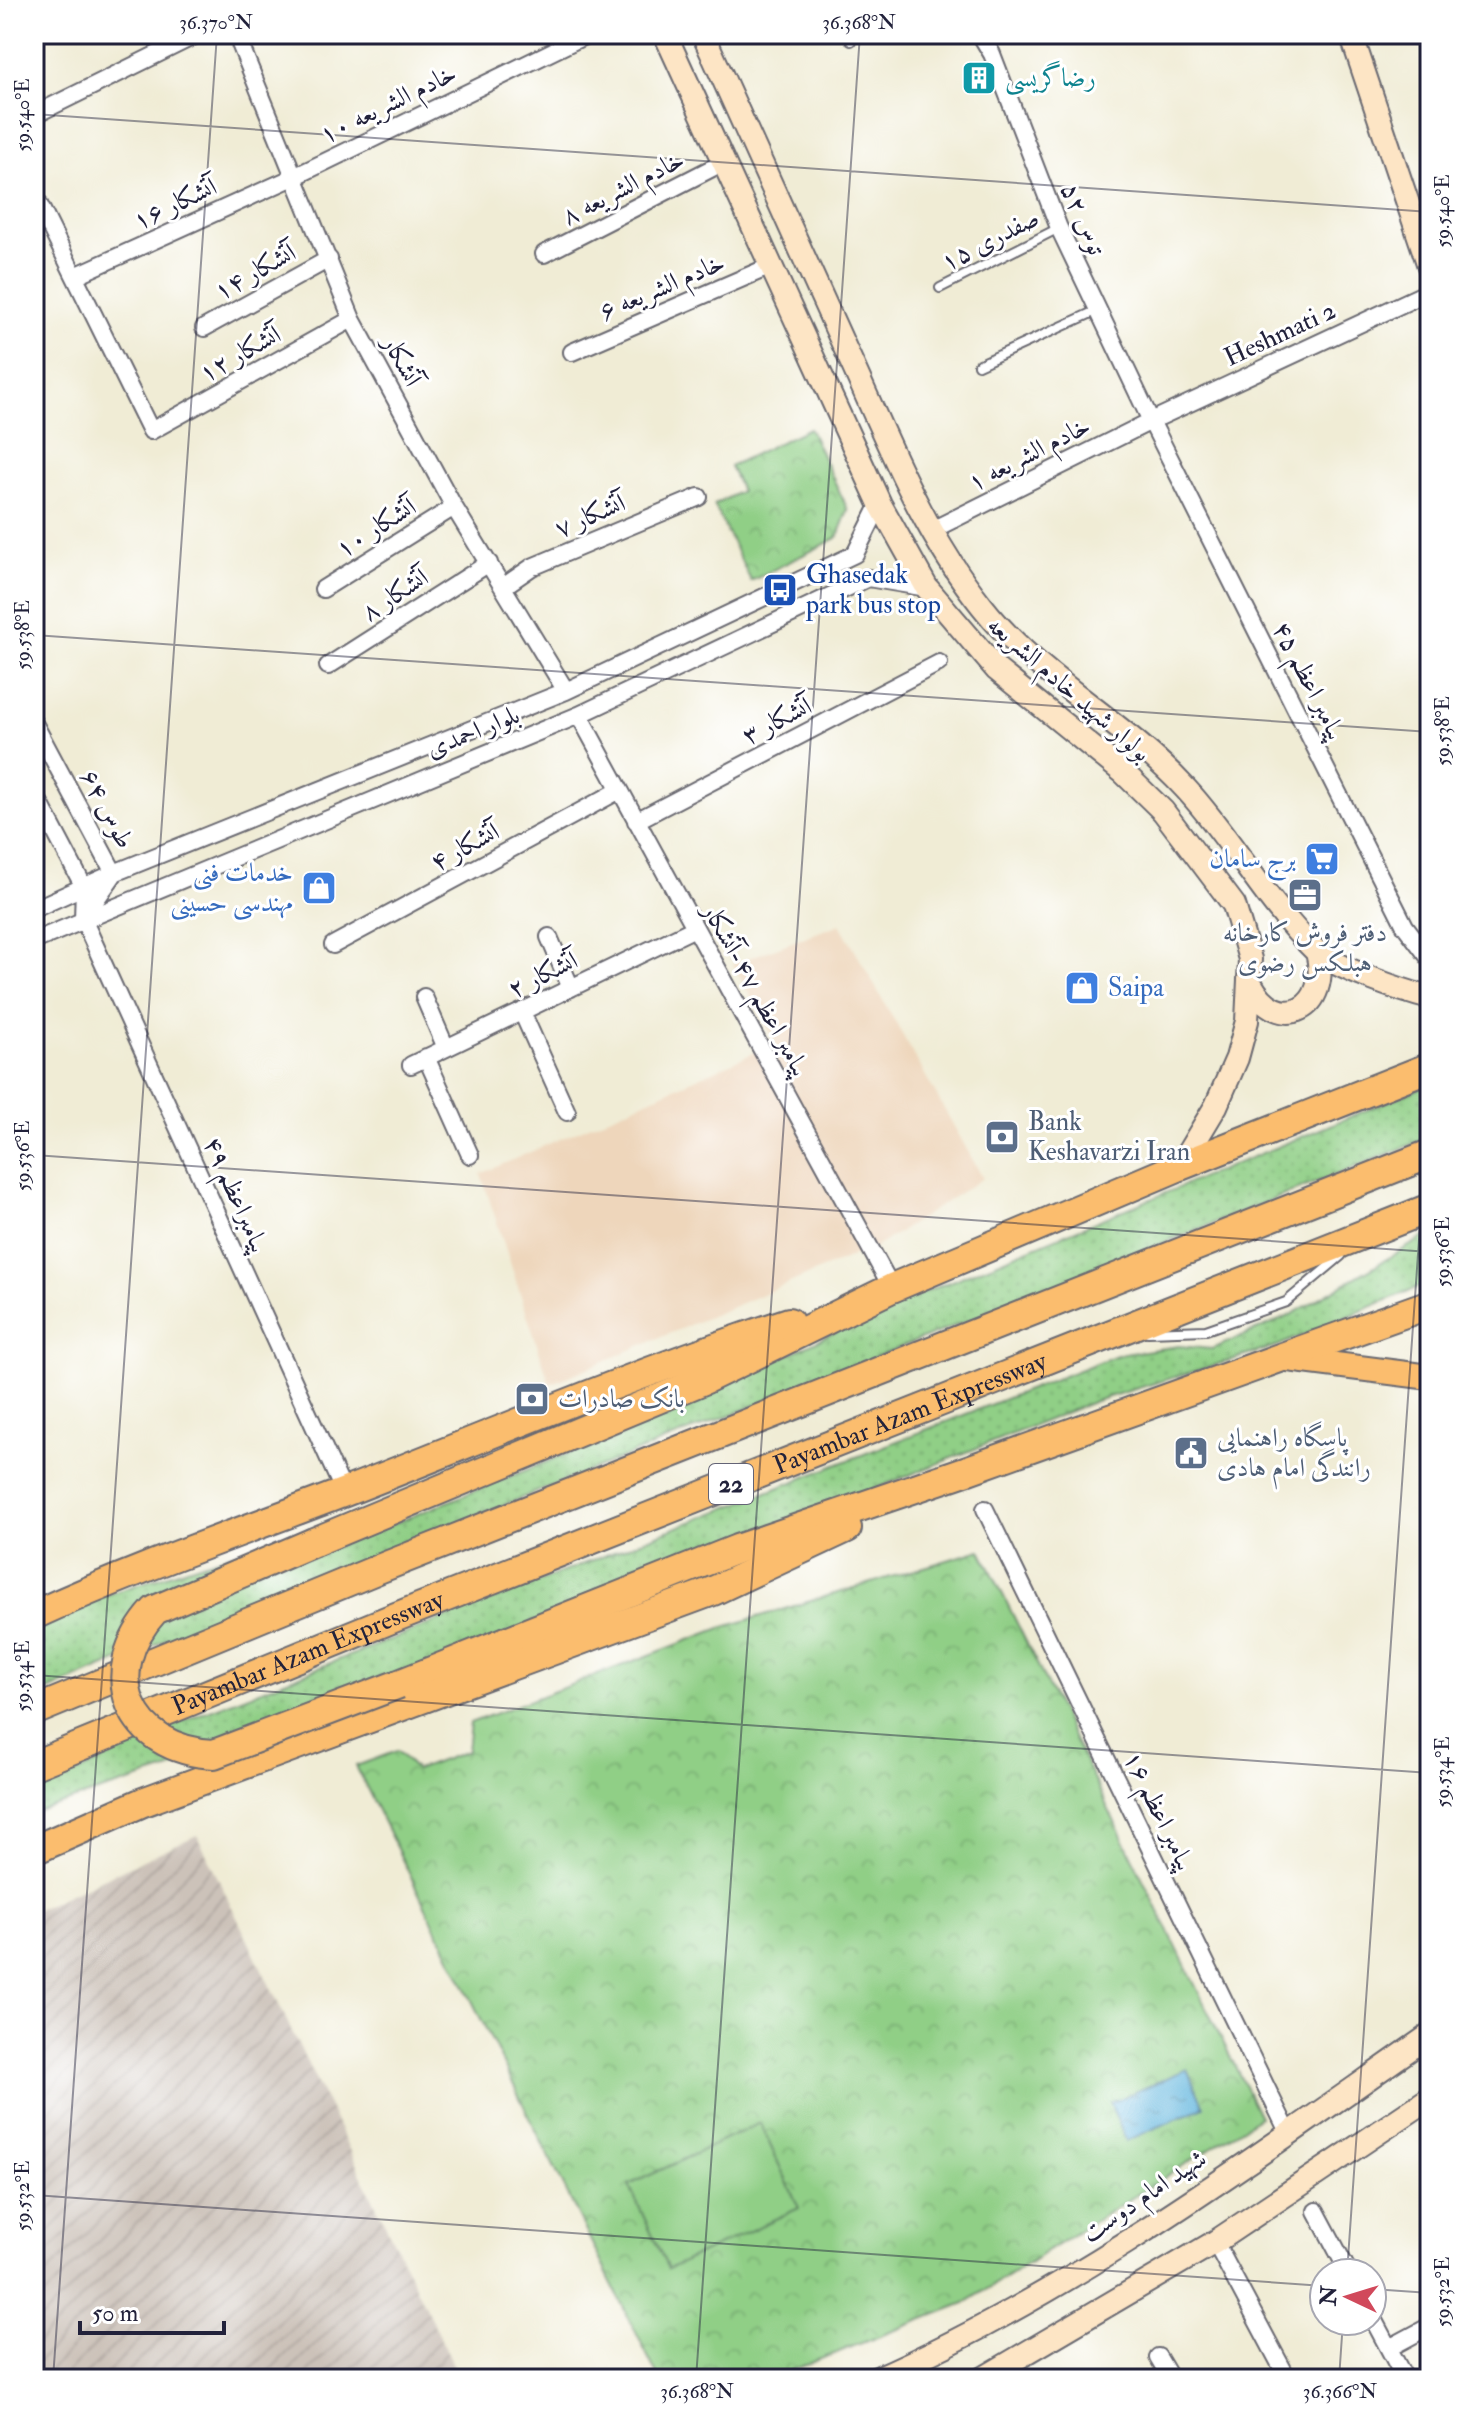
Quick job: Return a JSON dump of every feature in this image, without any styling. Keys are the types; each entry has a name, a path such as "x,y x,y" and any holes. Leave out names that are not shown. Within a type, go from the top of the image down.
{"highway":[{"path":"1430,1067 1180,1166 892,1288 706,1379 155,1610 137,1629 126,1653 124,1679 130,1705 144,1727 164,1744 188,1753 214,1754 737,1549 968,1470 1430,1304"},
{"name":"Payambar Azam Expressway","path":"34,1711 376,1570 1430,1154"},
{"name":"Payambar Azam Expressway","path":"34,1765 382,1623 1430,1208"},
{"path":"34,1615 116,1577 344,1492 685,1356 892,1288"},
{"path":"34,1850 143,1802 713,1591 968,1470"},
{"path":"34,1831 143,1802"}],"main road":[{"path":"1277,1358 1430,1377"}],"street":[{"path":"34,115 198,34"},
{"name":"آتشکار","path":"236,34 352,319 454,507 566,691"},
{"name":"خادم الشریعه ۱۰","path":"296,176 588,34"},
{"name":"بولوار شهید خادم الشریعه","path":"665,34 880,504 927,588 997,670 1124,773 1201,856 1234,905 1250,959 1251,984 1237,1058 1216,1106 1180,1166"},
{"name":"بولوار شهید خادم الشریعه","path":"703,34 930,531 969,590 1018,647 1146,749 1186,789 1226,837 1261,888 1317,952 1399,990 1430,998"},
{"name":"توس ۵۲","path":"980,34 992,54 1059,228 1151,421"},
{"path":"1351,34 1430,269"},
{"name":"خادم الشریعه ۸","path":"544,254 724,162"},
{"name":"آتشکار ۱۶","path":"75,276 296,176"},
{"path":"34,194 75,276"},
{"name":"آتشکار ۱۴","path":"204,328 329,259"},
{"name":"خادم الشریعه ۶","path":"572,352 771,266"},
{"name":"آتشکار ۱۲","path":"75,276 151,431 352,319"},
{"name":"Heshmati 2","path":"1151,421 1430,291"},
{"name":"خادم الشریعه ۱","path":"930,531 1151,421"},
{"name":"پیامبر اعظم ۴۵","path":"1151,421 1405,926 1430,959"},
{"name":"آتشکار ۷","path":"503,587 532,567 699,497"},
{"path":"880,504 855,554 864,561 868,578 927,588"},
{"name":"آتشکار ۱۰","path":"323,589 454,507"},
{"name":"بلوار احمدی","path":"34,909 114,873 566,691 855,554"},
{"name":"آتشکار ۸","path":"328,666 489,563"},
{"name":"بلوار احمدی","path":"34,941 579,715 868,578"},
{"name":"آتشکار ۳","path":"636,821 939,663"},
{"name":"پیامبر اعظم ۴۷-آتشکار","path":"579,715 892,1288"},
{"name":"طوس ۶۴","path":"34,723 114,873 83,919"},
{"name":"آتشکار ۴","path":"333,945 620,790"},
{"path":"34,792 84,887 83,919"},
{"name":"پیامبراعظم ۴۹","path":"83,919 344,1492"},
{"name":"آتشکار ۲","path":"470,1155 419,1061 695,928"},
{"path":"549,937 571,988"},
{"path":"1251,984 1260,1000 1275,1010 1292,1011 1308,1004 1319,990 1322,973 1317,952"},
{"path":"424,997 446,1048"},
{"path":"522,1012 567,1112"},
{"name":"پیامبر اعظم ۱۶","path":"985,1509 1289,2134"},
{"name":"شهید امام دوست","path":"875,2379 958,2342 1081,2272 1289,2134 1430,2035"},
{"path":"982,2379 1215,2242 1430,2098"},
{"path":"1316,2211 1340,2257"},
{"path":"1215,2242 1288,2379"},
{"path":"1389,2348 1430,2326"},
{"path":"1383,2337 1405,2379"},
{"path":"1158,2357 1171,2379"}],"lane":[{"name":"صفدری ۱۵","path":"940,288 1059,228"},
{"path":"978,365 1098,310"}],"shaded area":[{"path":"840,924 983,1178 879,1245 550,1384 481,1174 776,1043 733,964"},
{"path":"197,1835 460,2379 34,2379 34,1911"}],"green space":[{"path":"809,428 848,510 837,538 751,581 714,505 741,491 730,466"},
{"path":"1430,1084 1430,1137 179,1634 34,1697 34,1627 82,1603 293,1533 313,1556 646,1422 886,1308"},
{"path":"1430,1234 1430,1282 1275,1347 1095,1401 171,1769 34,1812 34,1794 185,1720 1117,1355 1179,1346 1212,1349 1287,1317"},
{"path":"981,1550 1260,2117 965,2303 769,2379 659,2379 356,1766 397,1751 416,1770 467,1751 470,1723 721,1628"},
{"path":"760,2123 799,2208 668,2269 629,2185"}],"water":[{"path":"1187,2069 1204,2107 1126,2141 1110,2103"}],"place":[{"name":"رضاگریسی","path":"979,78"},
{"name":"Ghasedak park bus stop","path":"780,590"},
{"name":"برج سامان","path":"1322,859"},
{"name":"خدمات فنی مهندسی حسینی","path":"319,888"},
{"name":"دفتر فروش کارخانه هبلکس رضوی","path":"1305,895"},
{"name":"Saipa","path":"1082,988"},
{"name":"Bank Keshavarzi Iran","path":"1002,1137"},
{"name":"بانک صادرات","path":"532,1399"},
{"name":"پاسگاه راهنمایی رانندگی امام هادی","path":"1191,1453"}]}
